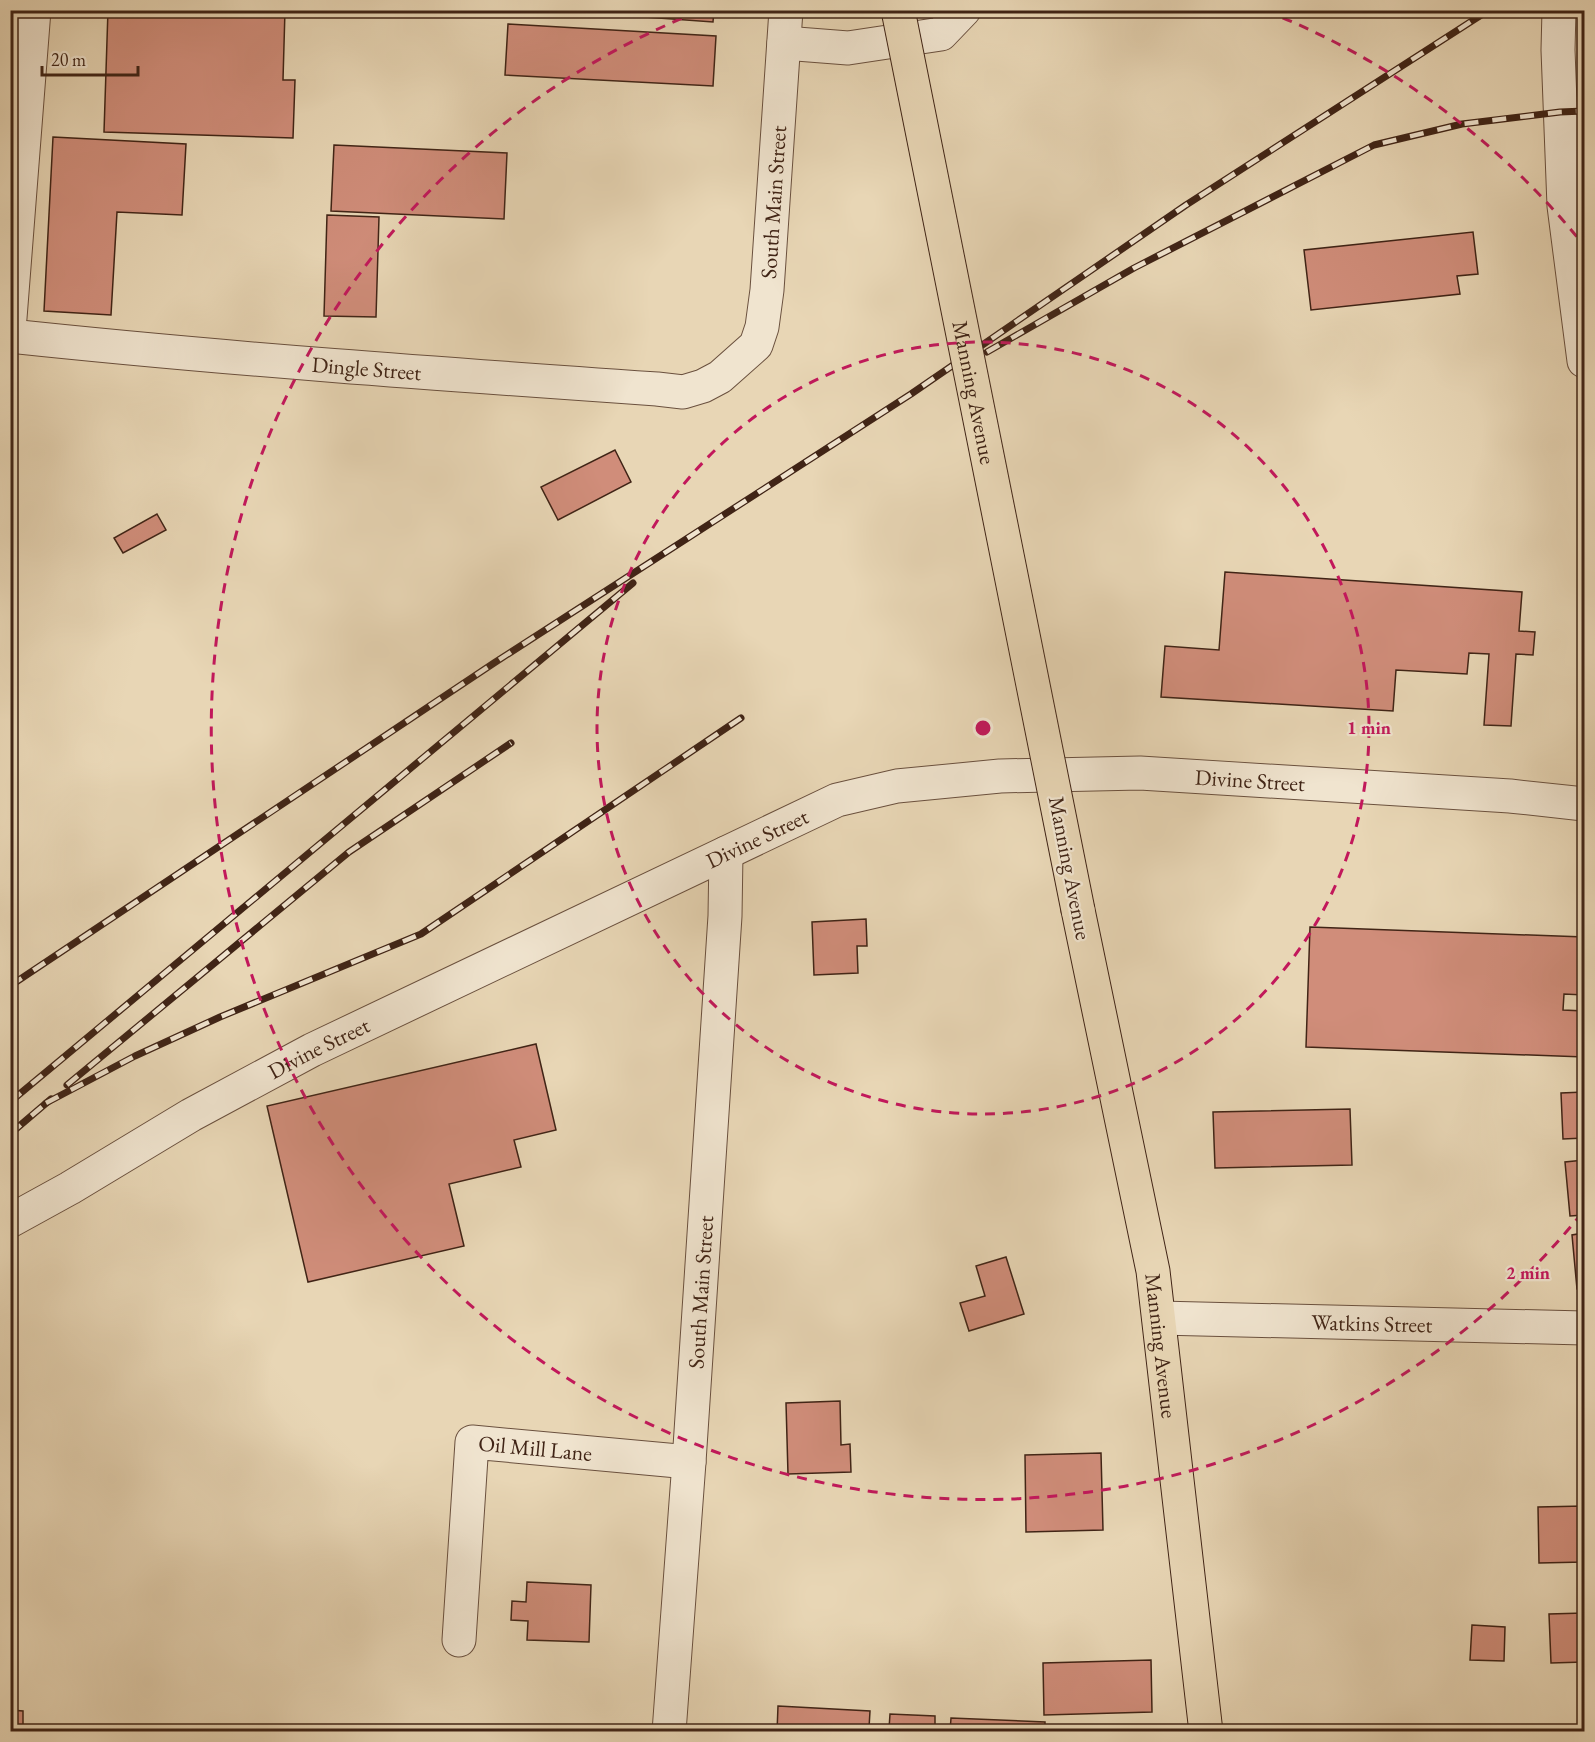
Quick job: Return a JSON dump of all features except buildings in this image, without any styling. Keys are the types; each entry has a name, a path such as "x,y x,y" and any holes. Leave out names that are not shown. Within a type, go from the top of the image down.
{"main road":[{"name":"Manning Avenue","path":"898,10 1078,910 1153,1271 1206,1731"}],"street":[{"path":"10,318 34,10"},
{"name":"South Main Street","path":"720,377 756,345 762,327 768,278 786,10"},
{"path":"784,43 848,48 941,34 964,10"},
{"path":"1559,10 1558,50 1564,206 1584,361"},
{"name":"Dingle Street","path":"10,336 274,361 683,392 703,386 720,377"},
{"name":"Divine Street","path":"10,1221 70,1188 191,1115 312,1050 837,800 897,786 1000,776 1140,774 1510,796 1584,804"},
{"name":"South Main Street","path":"669,1731 725,916 726,853"},
{"name":"Watkins Street","path":"1159,1318 1584,1328"},
{"name":"Oil Mill Lane","path":"459,1640 472,1442 689,1462"}],"railway":[{"path":"10,986 494,663 911,394 1186,205 1489,10"},
{"path":"987,352 1134,268 1374,145 1462,124 1584,111"},
{"path":"10,1102 633,583"},
{"path":"46,1103 135,1056 220,1017 421,934 741,718"},
{"path":"67,1085 349,852 511,743"},
{"path":"10,1134 51,1099"}]}
